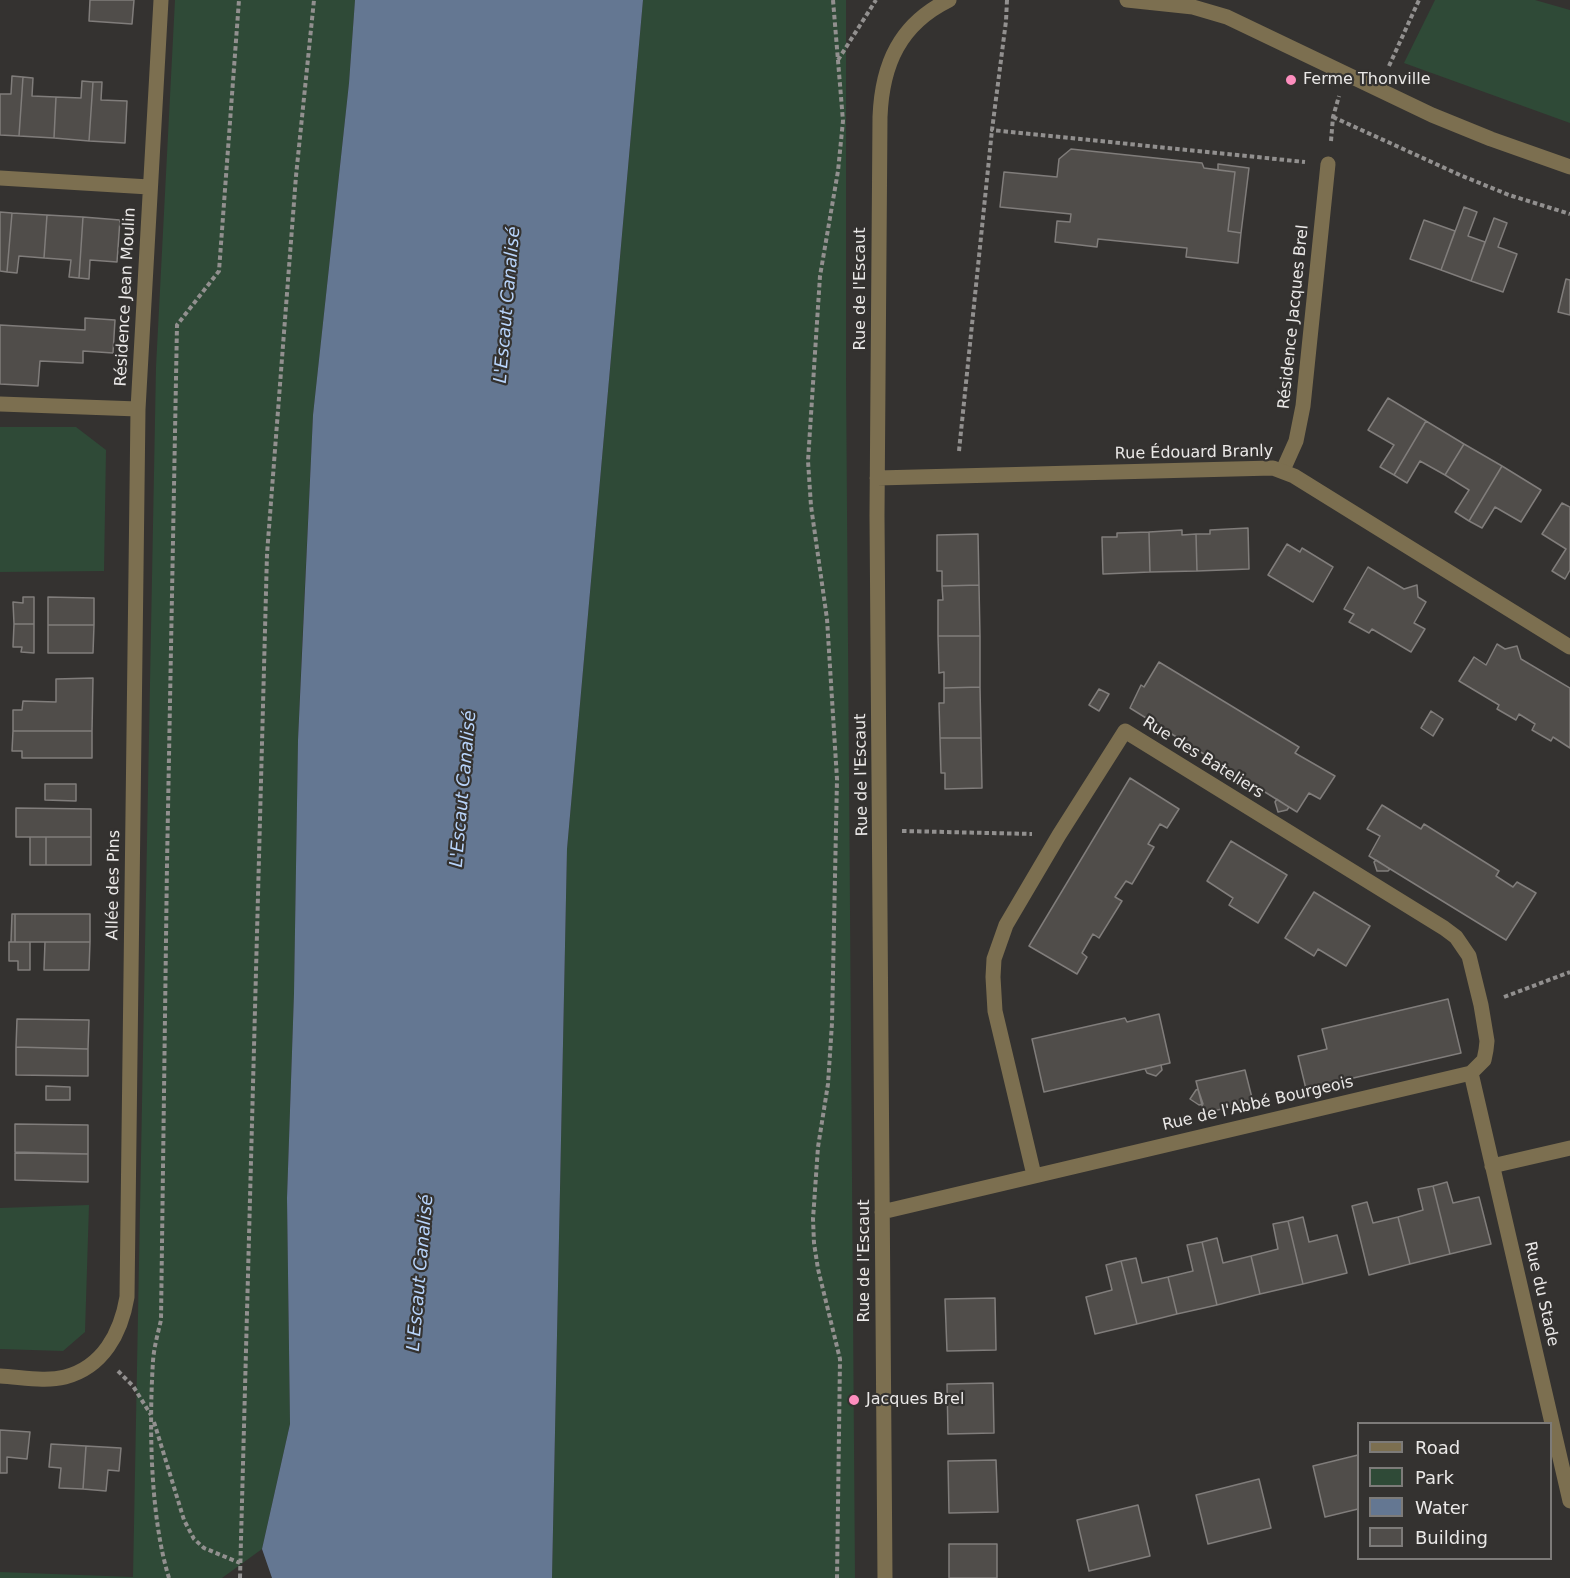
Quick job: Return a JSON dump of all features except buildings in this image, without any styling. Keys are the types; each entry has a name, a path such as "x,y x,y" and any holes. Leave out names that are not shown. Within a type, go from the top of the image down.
{"street":[{"name":"Résidence Jean Moulin","path":"138,410 161,0"},
{"name":"Rue de l'Escaut","path":"885,1578 877,478 881,95 890,60 898,44 936,6 950,0"},
{"path":"1127,0 1193,8 1227,17 1431,115 1570,167"},
{"name":"Résidence Jacques Brel","path":"1283,470 1296,441 1303,406 1328,164"},
{"name":"Résidence Jean Moulin","path":"0,178 149,187"},
{"path":"0,404 138,410"},
{"name":"Allée des Pins","path":"102,1355 120,1327 127,1297 138,410"},
{"name":"Rue Édouard Branly","path":"877,478 1264,467 1283,470 1570,647"},
{"name":"Rue des Bateliers","path":"1034,1175 995,1011 994,959 1006,925 1059,835 1125,731 1456,937 1469,956 1487,1041 1484,1060 1472,1073"},
{"path":"1472,1073 1492,1166 1570,1148"},
{"name":"Rue de l'Abbé Bourgeois","path":"882,1212 1472,1073"},
{"name":"Rue du Stade","path":"1492,1166 1552,1422"},
{"path":"0,1376 64,1377 89,1367 102,1355"},
{"name":"Rue du Stade","path":"1552,1424 1570,1501"}],"path":[{"path":"169,1578 163,1557 154,1496 152,1416 153,1359 161,1320 177,325 219,271 238,0"},
{"path":"240,1578 267,554 296,176 314,0"},
{"path":"833,0 843,121 838,171 820,276 808,461 811,506 827,619 837,779 832,1032 828,1084 818,1147 813,1219 818,1269 840,1359 837,1578"},
{"path":"838,61 876,0"},
{"path":"956,477 1007,0"},
{"path":"1382,63 1390,67 1419,0"},
{"path":"1333,117 1460,175 1509,195 1570,214"},
{"path":"992,130 1328,164"},
{"path":"880,831 1059,835"},
{"path":"1481,1005 1570,972"},
{"path":"102,1355 133,1386 152,1416 184,1520 194,1539 210,1551 240,1563"}],"green space":[{"path":"175,0 355,0 349,83 313,415 302,647 287,1198 290,1424 262,1549 222,1578 0,1578 0,1572 133,1577 156,367"},
{"path":"643,0 846,0 846,377 855,1578 552,1578 567,849"},
{"path":"1435,0 1535,0 1570,10 1570,123 1404,63"},
{"path":"0,427 76,427 106,450 104,571 0,572"},
{"path":"89,1205 85,1332 63,1351 0,1349 0,1208"}],"water":[{"name":"L'Escaut Canalisé","path":"355,0 643,0 567,849 552,1578 272,1578 262,1549 290,1424 287,1198 294,993 298,740 313,415 349,83"}],"place":[{"name":"Ferme Thonville","path":"1291,80"},
{"name":"Jacques Brel","path":"854,1400"}]}
